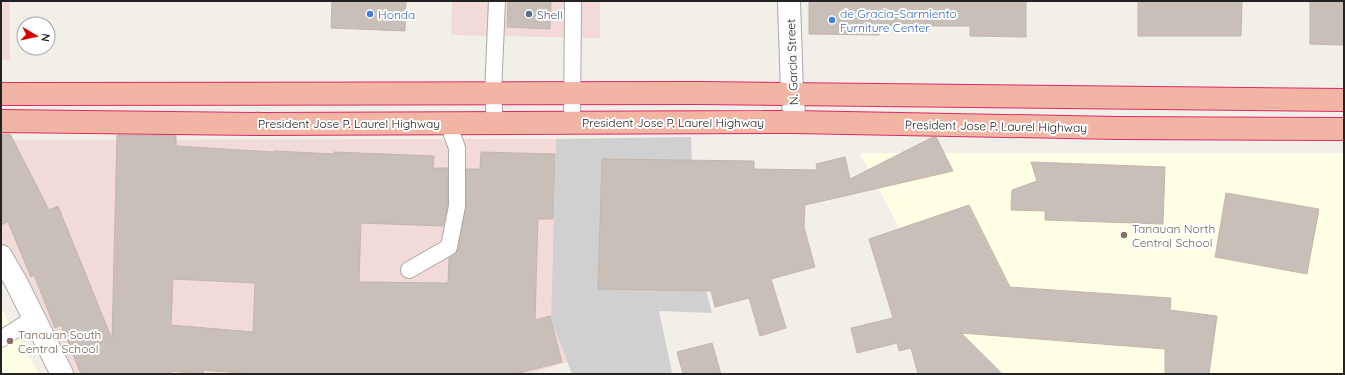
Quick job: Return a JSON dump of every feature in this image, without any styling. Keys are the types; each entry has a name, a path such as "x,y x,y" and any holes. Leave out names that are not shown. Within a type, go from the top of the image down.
{"highway":[{"path":"1,94 572,93 1344,100"},
{"name":"President Jose P. Laurel Highway","path":"1,121 265,124 795,122 1117,128 1344,129"}],"street":[{"name":"N. Garcia Street","path":"789,1 792,94 795,122"},
{"path":"1,256 62,374"}],"lane":[{"path":"495,123 493,93 497,1"},
{"path":"572,122 573,1"},
{"path":"409,270 449,247 457,198 457,148 448,123"},
{"path":"1,339 34,318"}],"shaded area":[{"path":"1,1 10,1 10,60 1,60"},
{"path":"452,1 600,1 600,38 451,35"},
{"path":"691,137 695,250 712,313 659,311 672,372 667,374 572,374 551,320 556,139"},
{"path":"556,139 551,320 567,362 529,374 71,374 1,244 1,140"},
{"name":"Tanauan North Central School","path":"860,153 1344,153 1344,374 1005,374 946,317"},
{"name":"Tanauan South Central School","path":"1,308 39,374 1,374"}],"building":[{"path":"332,1 406,1 405,31 331,28"},
{"name":"Shell","path":"508,1 551,1 550,29 507,27"},
{"path":"809,1 1026,1 1026,37 970,36 970,26 880,26 879,35 809,34"},
{"path":"1138,1 1242,1 1241,36 1138,36"},
{"path":"1310,1 1344,1 1344,45 1310,44"},
{"path":"1,134 10,134 49,210 58,206 112,339 117,135 176,135 176,146 274,152 334,154 334,152 434,156 433,168 448,168 448,205 443,226 361,223 359,282 448,283 449,258 457,253 466,208 466,169 480,169 481,152 555,154 553,219 538,219 535,320 550,316 562,362 515,374 254,374 203,370 203,374 171,371 171,374 81,374 61,325 55,328 34,275 31,277 8,222 1,225","holes":["173,279 255,283 253,332 171,325"]},
{"path":"933,137 936,137 953,171 805,205 804,227 815,267 771,279 786,328 760,336 749,298 715,307 711,291 598,289 602,159 754,161 754,169 817,170 816,164 845,157 850,179"},
{"path":"1031,162 1165,167 1163,224 1045,220 1045,211 1011,210 1012,190 1037,181"},
{"path":"1226,193 1319,209 1307,274 1215,257"},
{"path":"969,205 1010,287 1171,298 1170,310 1217,316 1209,374 1165,374 1165,349 961,333 1002,374 918,374 911,348 899,351 897,343 857,353 851,328 893,318 869,239"},
{"path":"712,343 721,374 683,374 677,352"}],"place":[{"name":"Honda","path":"370,14"},
{"name":"Shell","path":"529,14"},
{"name":"de Gracia–Sarmiento Furniture Center","path":"832,20"},
{"name":"Tanauan North Central School","path":"1124,235"},
{"name":"Tanauan South Central School","path":"10,341"}]}
